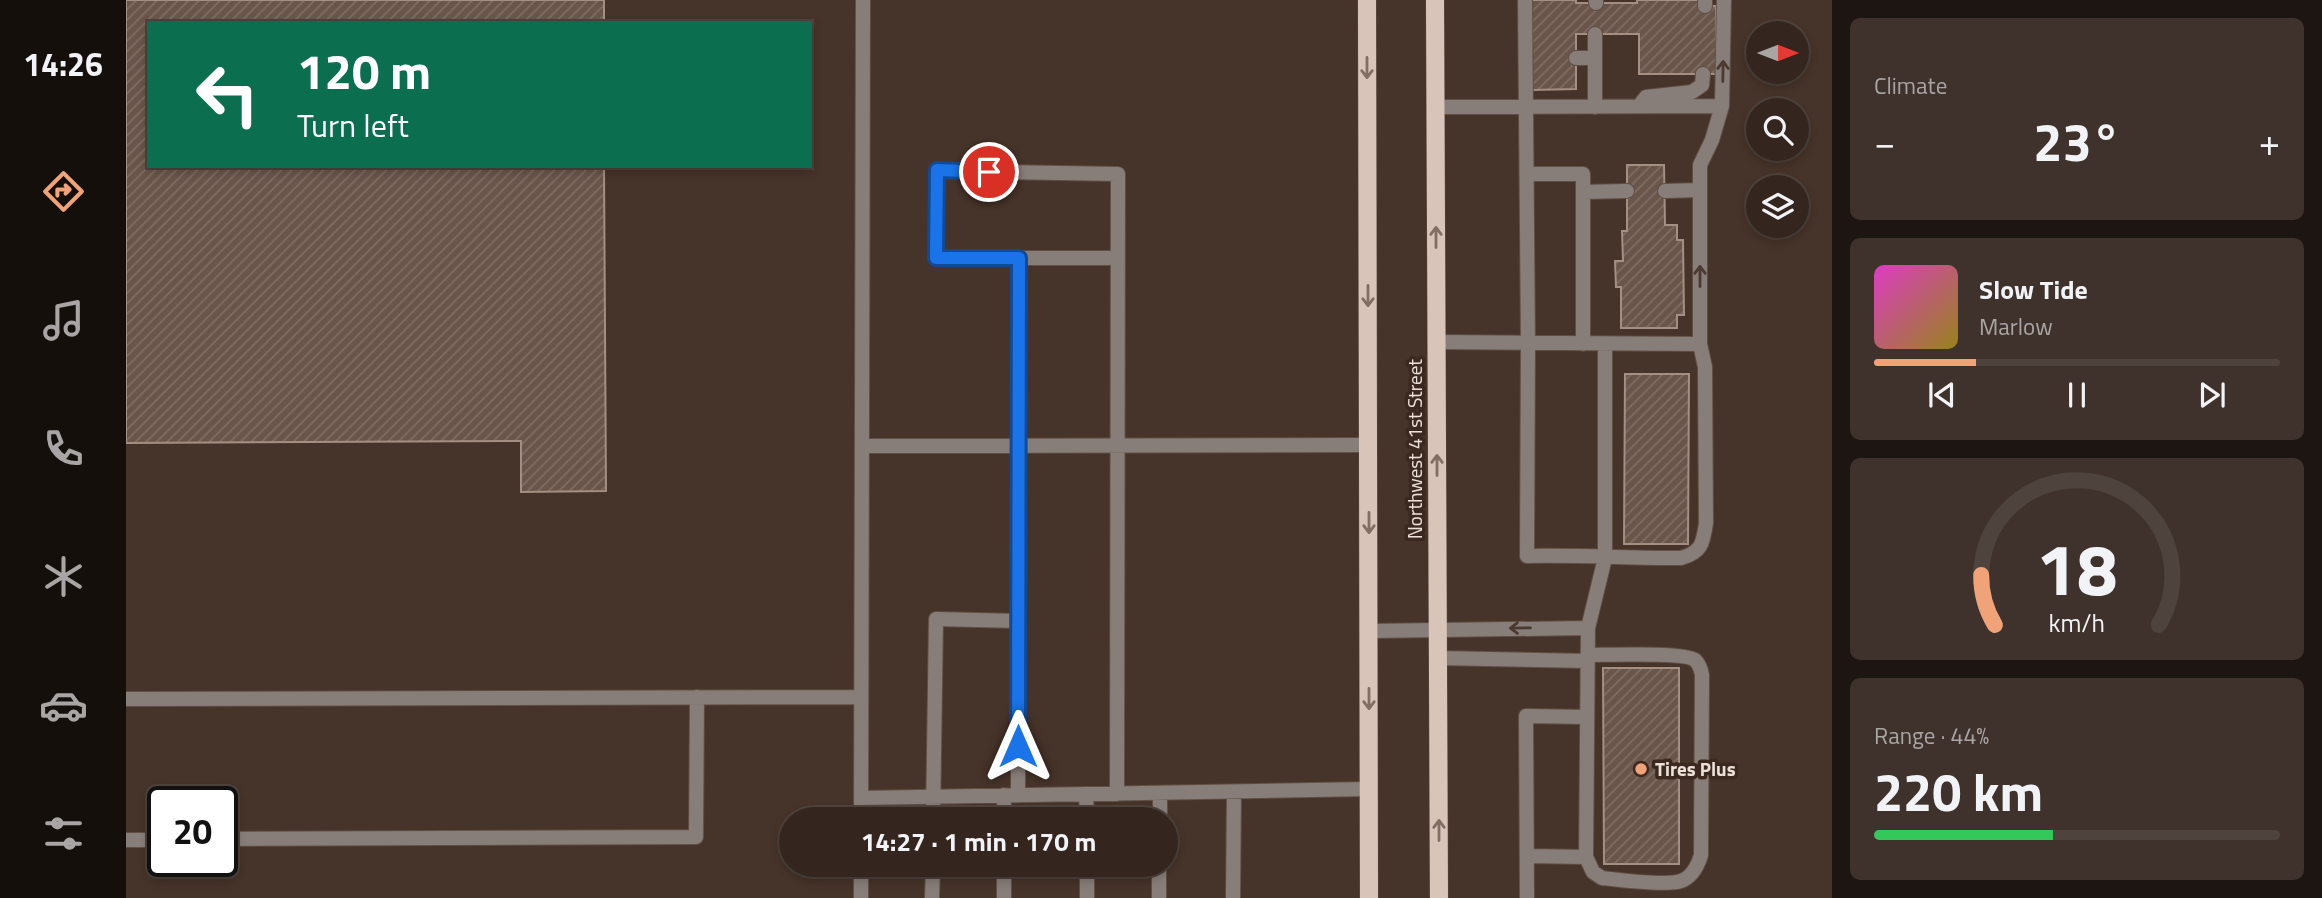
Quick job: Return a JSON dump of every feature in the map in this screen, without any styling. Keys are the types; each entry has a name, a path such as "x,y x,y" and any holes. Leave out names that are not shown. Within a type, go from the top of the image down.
{"main road":[{"path":"1367,0 1369,898"},
{"name":"Northwest 41st Street","path":"1436,0 1439,898"}],"lane":[{"path":"861,807 863,0"},
{"path":"1527,7 1527,556 1681,558 1693,555 1700,547 1706,523 1706,367 1700,344 1700,165 1712,140 1722,106 1724,0"},
{"path":"1595,34 1595,107"},
{"path":"1576,58 1595,58"},
{"path":"1639,106 1646,97 1692,92 1702,85 1703,74"},
{"path":"1436,107 1722,106"},
{"path":"1117,793 1117,446 1118,258 1118,174 937,170 936,258 1118,258"},
{"path":"1527,174 1583,174 1583,344"},
{"path":"1665,191 1700,190"},
{"path":"1583,192 1627,191"},
{"path":"1008,807 1011,795 1018,621 1019,258"},
{"path":"1436,342 1700,344"},
{"path":"1437,658 1588,658 1681,656 1696,660 1702,675 1701,855 1693,872 1686,878 1672,882 1602,878 1593,872 1586,856 1586,717 1588,658 1588,628 1605,558 1605,345"},
{"path":"862,446 1369,445"},
{"path":"934,807 936,619 1018,621"},
{"path":"1370,631 1588,628"},
{"path":"238,839 696,837 697,697"},
{"path":"126,699 861,697"},
{"path":"1527,898 1526,716 1586,717"},
{"path":"861,797 1369,789"},
{"path":"1233,898 1234,792"},
{"path":"1160,793 1160,807"},
{"path":"1086,794 1087,807"},
{"path":"126,840 147,840"},
{"path":"1527,856 1586,856"},
{"path":"860,877 860,898"},
{"path":"932,898 933,877"},
{"path":"1004,877 1004,898"},
{"path":"1087,877 1087,898"},
{"path":"1159,877 1159,898"}],"building":[{"path":"126,0 604,0 604,21 147,21 147,168 604,168 606,491 521,492 521,441 126,443"},
{"path":"1531,0 1637,3 1637,0 1699,0 1699,6 1716,6 1716,74 1639,74 1639,34 1576,34 1576,89 1532,90"},
{"path":"1627,165 1664,165 1665,225 1677,225 1677,240 1683,240 1684,315 1677,315 1677,328 1621,328 1621,287 1616,287 1615,261 1623,261 1622,231 1627,231"},
{"path":"1625,374 1689,374 1688,544 1624,544"},
{"path":"1603,668 1679,668 1679,864 1604,864"}],"place":[{"name":"Tires Plus","path":"1641,769"}],"route":[{"path":"989,172 937,170 936,258 1019,258 1018,746"}]}
